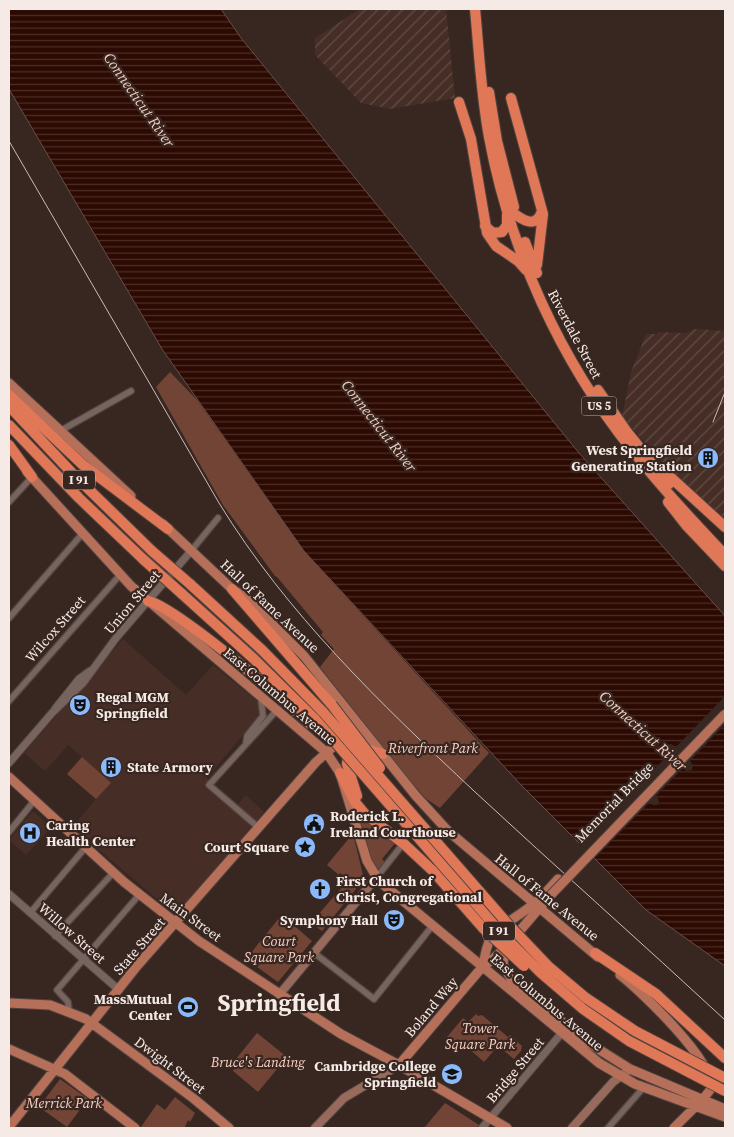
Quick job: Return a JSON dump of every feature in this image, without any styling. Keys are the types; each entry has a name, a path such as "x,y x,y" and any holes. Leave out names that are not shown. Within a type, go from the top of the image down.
{"highway":[{"name":"US 5","path":"475,9 485,113 507,208"},
{"name":"US 5","path":"482,9 494,123 516,215"},
{"path":"511,98 542,211 543,225 536,256 539,279"},
{"path":"459,102 471,140 485,226 489,238 496,246 518,261 529,273"},
{"path":"485,226 496,233 504,230 507,222 507,208"},
{"name":"Riverdale Street","path":"507,208 529,273 566,351 608,418 725,555"},
{"path":"516,215 526,222 534,222 539,219 542,211"},
{"name":"Riverdale Street","path":"516,215 539,279 582,364 634,448 725,546"},
{"path":"9,395 83,465 168,529"},
{"name":"I 91","path":"9,406 80,481 152,551 267,654 323,712 506,923 563,979 635,1032 725,1078"},
{"name":"I 91","path":"9,425 79,498 144,560 254,658 312,722 369,780 514,948 583,1009 646,1051 725,1092"},
{"path":"9,445 32,477"},
{"path":"634,448 725,527"},
{"path":"634,448 681,519 725,566"},
{"path":"232,589 332,705 368,750 404,804"},
{"path":"148,601 164,607 312,722"},
{"path":"364,813 347,768 347,758 352,750 359,747 382,754"},
{"path":"340,773 364,813 409,848 432,870 496,941 544,984 583,1009"},
{"path":"595,953 656,994 725,1058"}],"main road":[{"name":"Hall of Fame Avenue","path":"9,383 232,589 245,597 291,642 360,724 382,754 454,837 639,991 699,1056 711,1085 708,1094 699,1102"},
{"name":"East Columbus Avenue","path":"9,452 120,575 326,752 340,773 367,862 376,878 483,968 564,1030 630,1069 699,1102 725,1117"},
{"name":"Memorial Bridge","path":"546,896 725,706"},
{"name":"Memorial Bridge","path":"546,896 725,714"},
{"name":"State Street","path":"9,1127 119,990 258,827 326,752 360,724"},
{"name":"Main Street","path":"9,777 112,873 176,924 279,995 344,1036 399,1065 508,1128"},
{"path":"279,995 376,878"},
{"name":"Boland Way","path":"399,1065 483,968 505,948 536,906 546,896"},
{"name":"Boland Way","path":"483,968 486,946 496,929 536,906"},
{"name":"East Columbus Avenue","path":"505,948 503,964 511,979 596,1061 644,1087 725,1109"},
{"name":"Dwight Street","path":"9,1003 39,1004 69,1011 92,1023 193,1098 228,1128"},
{"path":"9,1049 56,1069 135,1128"},
{"path":"315,1128 344,1098 399,1065"},
{"path":"572,1128 621,1076 630,1069"},
{"path":"674,1128 699,1102"}],"street":[{"path":"60,431 131,392"},
{"path":"9,502 32,477"},
{"path":"191,551 218,518"},
{"path":"9,618 83,533"},
{"name":"Union Street","path":"9,763 52,713 83,684 92,670 148,601 191,551"},
{"name":"Wilcox Street","path":"9,701 120,575"},
{"path":"246,743 247,736 263,716 264,705 259,694"},
{"path":"258,827 209,785 246,743 252,740 278,709"},
{"path":"9,832 34,801"},
{"path":"30,913 85,848"},
{"path":"376,878 399,849"},
{"path":"55,936 112,873"},
{"name":"Willow Street","path":"9,894 82,960 119,990"},
{"path":"69,1011 68,1002 57,990 139,895"},
{"path":"313,952 374,999 433,925"},
{"name":"Bridge Street","path":"482,1128 564,1030"},
{"path":"608,1128 644,1087"}],"shaded area":[{"path":"360,9 446,9 455,98 390,109 361,103 315,55 315,38"},
{"name":"West Springfield Generating Station","path":"695,329 725,331 725,521 687,490 622,417 631,372 646,334 657,334 658,332 685,333"},
{"path":"123,639 186,695 213,665 258,702 260,708 258,717 207,778 238,804 246,795 264,812 177,916 72,827 96,799 67,774 82,757 68,745 45,771 24,753"},
{"name":"Caring Health Center","path":"33,811 51,827 26,855 9,840"}],"green space":[{"name":"Riverfront Park","path":"170,372 197,400 304,551 489,753 440,808 425,798 396,764 320,667 334,649 321,635 323,632 275,576 223,505 156,387"},
{"path":"82,757 111,783 96,799 67,774"},
{"path":"356,810 396,842 382,859 385,862 378,871 371,860"},
{"name":"Court Square Park","path":"350,837 354,838 364,879 322,931 311,923 349,879 340,873 339,875 327,865"},
{"name":"Court Square Park","path":"280,917 285,918 312,941 278,982 246,959"},
{"name":"Tower Square Park","path":"476,1014 478,1016 482,1015 522,1046 521,1051 514,1059 498,1046 484,1062 458,1039 454,1043 447,1037 463,1018 468,1022"},
{"name":"Bruce's Landing","path":"257,1033 287,1057 258,1092 233,1071 234,1069 231,1065"},
{"name":"Merrick Park","path":"60,1079 88,1099 67,1127 39,1107"},
{"path":"175,1097 195,1113 190,1122 188,1120 185,1127 141,1127 157,1104 165,1110"},
{"path":"445,1103 479,1125 476,1128 424,1128"}],"water":[{"name":"Connecticut River","path":"9,9 221,9 241,38 579,453 725,616 725,966 646,910 523,787 304,551 162,349 9,89"}],"pier":[{"path":"725,696 725,724 690,761 693,765 692,770 687,771 683,768 656,796 659,800 658,805 649,803 593,860 579,846 635,789 631,784 632,779 642,782 669,754 665,749 666,745 671,744 676,747"}],"railway":[{"path":"9,141 219,503 274,582 337,656 439,758 725,1020"},
{"path":"713,422 725,392"}],"place":[{"name":"West Springfield Generating Station","path":"708,458"},
{"name":"Regal MGM Springfield","path":"80,705"},
{"name":"State Armory","path":"111,767"},
{"name":"Roderick L. Ireland Courthouse","path":"314,824"},
{"name":"Caring Health Center","path":"30,833"},
{"name":"Court Square","path":"305,847"},
{"name":"First Church of Christ, Congregational","path":"320,889"},
{"name":"Symphony Hall","path":"394,920"},
{"name":"MassMutual Center","path":"188,1007"},
{"name":"Cambridge College Springfield","path":"452,1074"}],"district":[{"name":"Springfield","path":"279,1003"}]}
